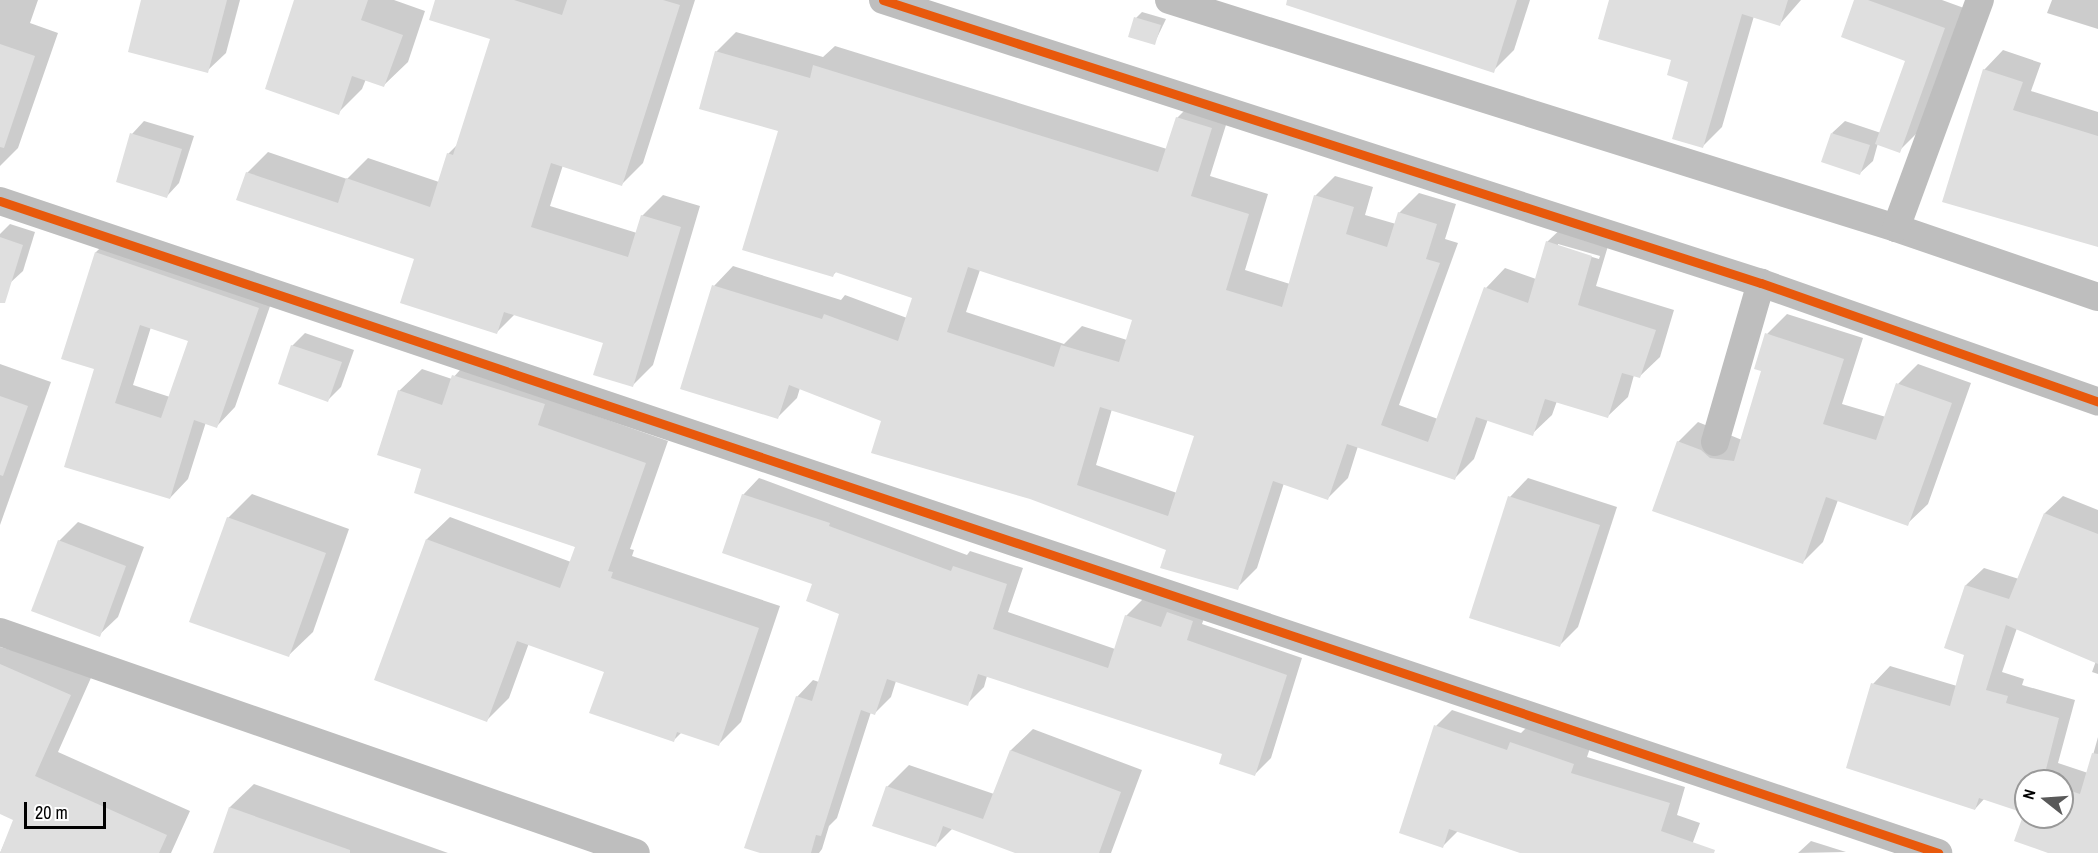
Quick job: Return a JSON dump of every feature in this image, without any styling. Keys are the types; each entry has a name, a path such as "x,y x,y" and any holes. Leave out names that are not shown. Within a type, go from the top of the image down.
{"street":[{"path":"883,0 1761,283 2098,402"},
{"path":"1169,0 1896,228 2098,297"},
{"path":"1896,228 1980,0"},
{"path":"0,201 1938,853"},
{"path":"1715,442 1761,283"},
{"path":"0,632 625,851"}],"building":[{"path":"141,0 227,0 208,73 128,52"},
{"path":"294,0 368,0 361,20 403,35 384,87 352,76 339,115 265,89"},
{"path":"435,0 514,0 562,15 567,0 663,0 680,5 622,186 551,163 531,227 628,257 641,215 681,227 633,387 593,375 603,343 504,312 497,334 400,303 414,259 236,200 246,172 338,203 346,178 430,207 447,153 453,155 490,39 429,20"},
{"path":"1287,0 1517,0 1494,73 1286,5"},
{"path":"1609,0 1788,0 1780,26 1742,14 1703,148 1672,139 1688,82 1667,75 1671,60 1598,39"},
{"path":"1854,0 1868,0 1945,28 1900,153 1875,144 1905,61 1841,37"},
{"path":"1134,17 1161,25 1155,45 1128,37"},
{"path":"0,44 35,56 4,148 0,147"},
{"path":"715,51 810,78 813,65 1158,172 1176,117 1212,128 1191,196 1249,214 1226,290 1282,307 1314,195 1354,207 1346,234 1387,247 1398,212 1437,224 1426,259 1440,263 1381,425 1428,442 1484,287 1528,303 1546,241 1592,256 1578,305 1656,330 1640,378 1622,373 1608,418 1545,399 1533,436 1476,417 1455,480 1347,444 1328,500 1273,481 1238,590 1160,568 1166,550 1030,499 871,453 881,421 789,385 778,419 680,389 712,285 822,319 824,314 898,341 912,298 835,272 833,277 742,250 778,131 699,109","holes":["968,267 1132,320 1119,362 1061,345 1054,367 947,332","1100,407 1194,436 1168,516 1077,485"]},
{"path":"1983,69 2023,82 2013,110 2098,136 2098,247 1942,202"},
{"path":"130,133 182,149 167,198 116,182"},
{"path":"1831,133 1870,145 1860,175 1821,162"},
{"path":"0,237 23,245 5,303 0,303"},
{"path":"95,252 259,308 217,428 194,420 170,499 64,467 94,369 61,359","holes":["140,325 188,341 161,418 115,403"]},
{"path":"1765,333 1844,359 1823,424 1876,440 1896,383 1952,403 1908,526 1826,497 1803,564 1652,511 1677,441 1701,450 1710,458 1734,461 1761,371 1754,369"},
{"path":"291,345 342,362 328,402 278,384"},
{"path":"452,375 545,404 538,425 646,463 608,571 613,572 611,578 759,628 719,746 677,732 674,742 589,713 604,672 517,641 487,722 374,680 426,539 560,588 575,547 414,493 421,469 377,455 398,390 442,405"},
{"path":"0,396 28,406 3,476 0,475"},
{"path":"742,494 830,523 829,526 951,571 953,566 1007,584 993,629 1108,668 1125,615 1161,627 1167,612 1193,621 1187,640 1287,675 1255,776 1219,764 1222,754 978,674 968,706 887,679 875,715 861,710 821,836 816,835 811,853 760,853 744,848 796,696 812,701 839,614 806,601 812,584 722,553"},
{"path":"1508,496 1600,525 1560,647 1469,618"},
{"path":"2044,513 2098,534 2098,664 2006,625 1986,690 2008,696 2006,703 2059,718 2046,769 2014,769 2014,810 1979,798 1975,810 1846,768 1871,683 1950,706 1964,655 1944,648 1965,585 2009,599"},
{"path":"227,517 326,553 289,657 189,622"},
{"path":"58,540 126,566 100,637 31,611"},
{"path":"0,664 71,695 35,776 167,835 159,853 0,853 13,820 0,814"},
{"path":"1434,725 1507,750 1510,742 1574,764 1571,773 1670,803 1661,831 1715,850 1714,853 1520,853 1449,829 1443,848 1399,833"},
{"path":"1010,750 1121,792 1099,853 1015,853 943,826 936,847 872,826 886,786 983,819"},
{"path":"2092,753 2098,754 2098,853 2048,853 2014,841 2018,829 2074,829 2074,792 2080,794"},
{"path":"229,807 350,850 350,853 213,853"}],"cycle path":[{"path":"883,0 1761,283 2098,402"},
{"path":"0,201 1938,853"}]}
